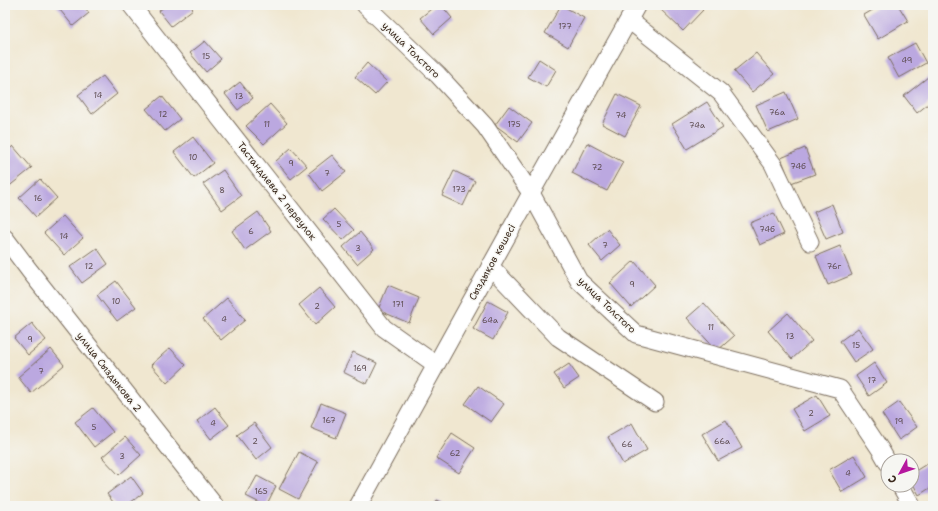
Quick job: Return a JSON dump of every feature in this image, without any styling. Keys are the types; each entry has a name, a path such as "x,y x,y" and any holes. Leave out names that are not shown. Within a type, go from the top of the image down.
{"street":[{"name":"Тастандиева 2 переулок","path":"131,5 384,328 435,364"},
{"name":"улица Толстого","path":"365,5 438,76 485,126 531,193 579,281 636,334 840,389 882,453"},
{"name":"Сыздықов көшесі","path":"358,506 435,364 633,12 721,94 773,164 810,242"},
{"name":"улица Сыздыкова 2","path":"5,238 215,506"},
{"path":"490,266 558,337 655,402"},
{"path":"905,493 912,506"}],"building":[{"path":"56,5 83,5 89,13 73,26"},
{"path":"166,5 189,5 193,9 171,26 159,11"},
{"path":"436,5 441,5 452,18 434,34 420,18"},
{"path":"561,5 584,18 568,47 545,33"},
{"path":"660,5 697,5 703,10 683,31 658,7"},
{"path":"881,5 898,5 908,21 878,39 864,15"},
{"path":"205,41 221,59 206,72 190,53"},
{"path":"915,43 926,63 899,78 888,58"},
{"path":"756,53 774,74 752,92 734,71"},
{"path":"539,59 556,70 546,87 528,77"},
{"path":"367,63 387,82 375,95 355,77"},
{"path":"933,73 933,100 917,113 904,96"},
{"path":"103,76 117,94 92,114 78,95"},
{"path":"240,82 253,98 238,110 225,94"},
{"path":"786,92 798,119 768,132 756,105"},
{"path":"617,94 641,106 625,136 602,124"},
{"path":"162,96 180,119 165,131 146,109"},
{"path":"707,102 723,127 687,149 672,124"},
{"path":"270,104 287,123 264,144 246,126"},
{"path":"509,106 532,123 518,142 495,125"},
{"path":"193,137 213,163 194,178 174,152"},
{"path":"587,143 623,162 607,191 572,173"},
{"path":"13,146 32,168 7,188 5,185 5,153"},
{"path":"291,148 307,166 291,179 276,161"},
{"path":"805,148 815,174 791,183 781,158"},
{"path":"332,155 346,172 322,191 309,173"},
{"path":"223,170 241,196 222,210 203,184"},
{"path":"454,171 475,181 463,206 442,196"},
{"path":"40,179 57,198 36,217 19,198"},
{"path":"832,204 843,232 826,239 814,212"},
{"path":"334,209 354,230 343,240 323,219"},
{"path":"258,212 271,231 245,250 232,231"},
{"path":"774,213 784,234 760,245 750,223"},
{"path":"63,216 83,238 64,255 44,233"},
{"path":"607,229 620,245 602,261 589,245"},
{"path":"360,232 374,249 357,264 343,247"},
{"path":"840,246 852,275 828,285 816,256"},
{"path":"97,248 108,264 82,283 70,267"},
{"path":"634,261 655,285 631,307 610,283"},
{"path":"116,281 136,307 117,321 97,295"},
{"path":"388,285 419,298 409,323 378,310"},
{"path":"319,288 335,307 315,325 299,305"},
{"path":"227,298 245,320 221,340 203,319"},
{"path":"488,301 508,312 493,340 473,329"},
{"path":"704,303 734,336 717,351 687,318"},
{"path":"788,313 812,341 792,359 768,331"},
{"path":"32,323 46,340 28,355 14,338"},
{"path":"858,328 873,349 854,362 840,341"},
{"path":"170,348 186,365 167,383 151,365"},
{"path":"51,349 64,365 31,393 18,377"},
{"path":"353,352 377,363 367,384 343,372"},
{"path":"874,363 887,383 869,396 856,376"},
{"path":"569,364 579,378 564,388 554,374"},
{"path":"478,386 504,404 491,422 465,404"},
{"path":"817,395 830,416 805,431 792,409"},
{"path":"899,402 917,427 899,440 882,414"},
{"path":"321,403 346,413 336,438 311,428"},
{"path":"215,407 229,425 211,439 197,421"},
{"path":"93,408 113,432 94,447 75,422"},
{"path":"726,420 742,448 718,461 702,434"},
{"path":"254,423 272,447 256,460 237,435"},
{"path":"632,423 647,450 623,464 608,437"},
{"path":"452,433 475,448 459,473 436,458"},
{"path":"125,437 141,455 119,475 102,457"},
{"path":"299,452 318,462 298,499 279,489"},
{"path":"854,455 867,477 842,492 829,470"},
{"path":"933,460 933,486 919,495 918,493 920,493 920,468"},
{"path":"131,476 143,493 126,506 116,506 107,494"},
{"path":"257,476 276,486 266,506 246,496"},
{"path":"437,500 450,506 434,506"}]}
